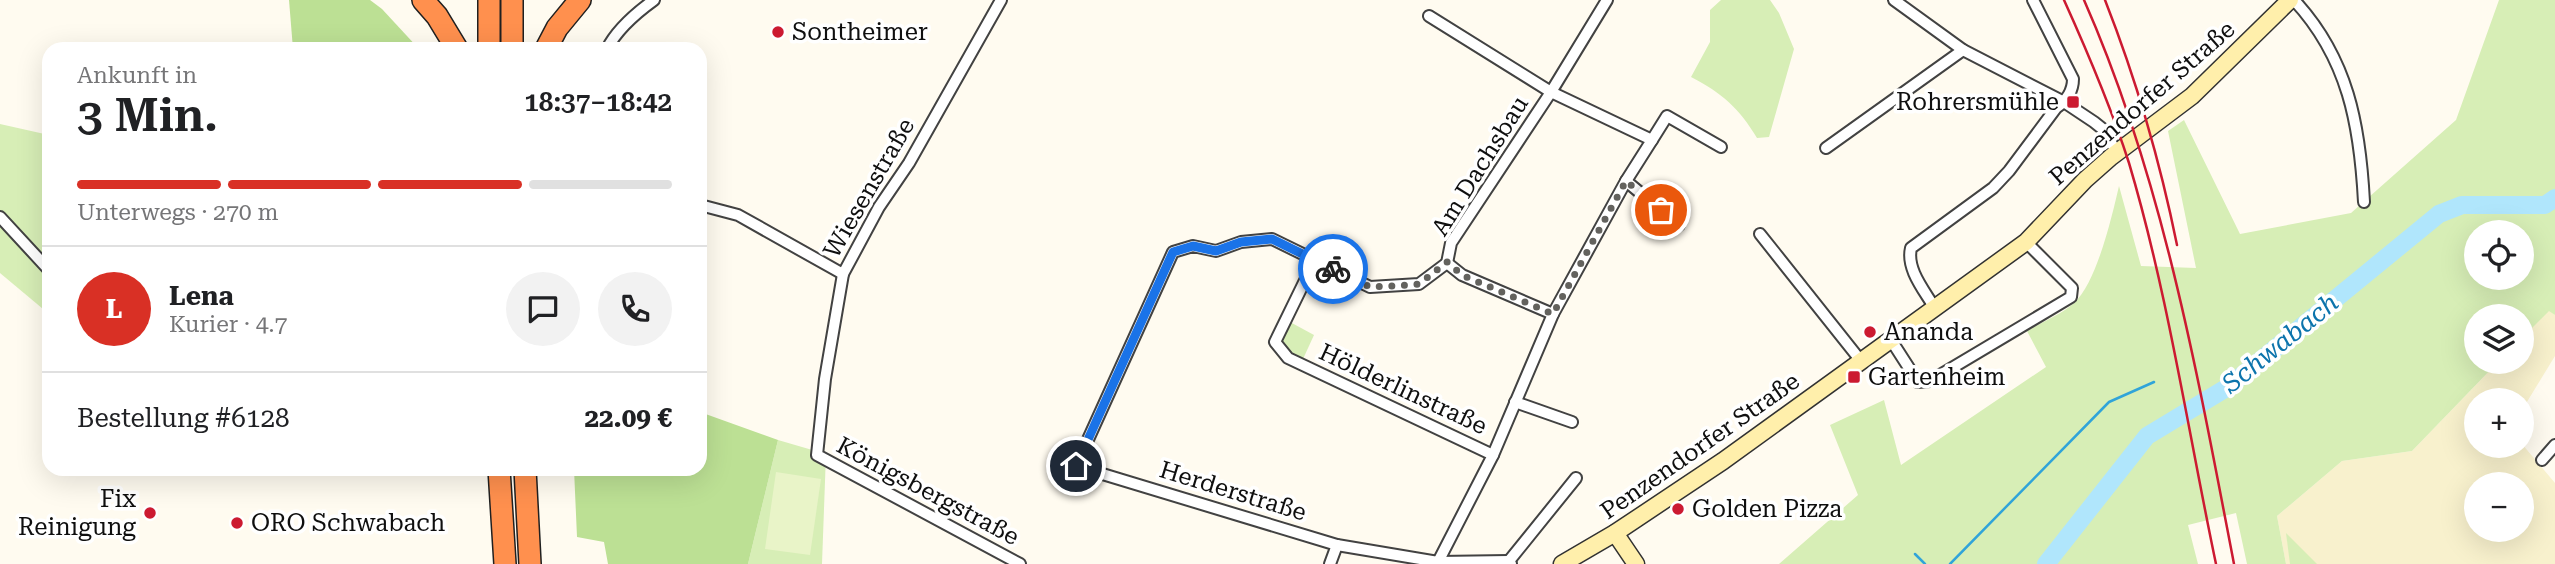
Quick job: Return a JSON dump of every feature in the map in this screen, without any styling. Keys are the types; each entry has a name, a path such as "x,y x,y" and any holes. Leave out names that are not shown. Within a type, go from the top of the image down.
{"highway":[{"path":"424,0 453,42"},
{"path":"489,0 489,42"},
{"path":"512,0 512,42"},
{"path":"550,42 557,28 580,0"},
{"path":"499,476 505,564"},
{"path":"525,476 530,564"}],"main road":[{"name":"Penzendorfer Straße","path":"1562,564 1615,533 1723,461 2026,242 2085,180 2192,96 2292,0"},
{"path":"1615,533 1636,564"}],"street":[{"path":"610,42 637,13 654,0"},
{"name":"Wiesenstraße","path":"817,455 825,379 843,274 879,207 909,163 1001,0"},
{"name":"Am Dachsbau","path":"1447,262 1451,243 1551,93 1607,0"},
{"path":"1894,0 1963,50 2064,102 2104,130 2117,153"},
{"path":"1934,307 1917,279 1909,258 1911,248 1993,188 2056,108 2064,102 2073,86 2073,79 2033,0"},
{"path":"2292,0 2316,23 2344,78 2361,158 2364,202"},
{"path":"1430,16 1551,93 1652,141"},
{"path":"1826,148 1963,50"},
{"path":"1493,455 1553,314 1626,181 1667,116 1721,147"},
{"path":"1626,181 1679,225"},
{"path":"707,207 738,215 843,274"},
{"path":"0,217 42,262"},
{"path":"1760,234 1861,361"},
{"name":"Herderstraße","path":"1315,260 1272,239 1241,242 1216,251 1193,246 1173,252 1076,466 1337,544 1438,562 1510,562 1576,478"},
{"path":"1891,340 1918,382 1930,381 2071,298 2073,288 2026,242"},
{"path":"1315,260 1370,287 1419,284 1447,262 1462,275 1553,314"},
{"name":"Hölderlinstraße","path":"1315,260 1275,342 1288,358 1493,455 1438,562"},
{"path":"1515,402 1572,422"},
{"path":"2542,460 2555,445"},
{"name":"Königsbergstraße","path":"817,455 1020,564"},
{"path":"1330,564 1337,544"}],"shaded area":[{"path":"2549,310 2555,315 2555,356 2534,390 2534,388 2473,388 2486,374 2534,374 2534,326"},
{"path":"2464,397 2464,458 2534,458 2555,483 2555,564 2286,564 2277,516 2342,461 2412,451"}],"green space":[{"path":"289,0 370,0 413,42 292,42"},
{"path":"1721,0 1770,0 1779,13 1794,49 1769,137 1757,138 1729,102 1691,77 1710,42 1710,10"},
{"path":"2499,0 2555,0 2555,315 2549,311 2534,326 2534,304 2464,304 2464,374 2486,374 2473,388 2464,388 2464,397 2412,451 2342,461 2277,516 2286,564 2247,564 2236,513 2188,525 2198,564 1779,564 1858,495 1830,425 1884,400 1901,465 2046,367 2027,331 2064,311 2082,293 2102,248 2119,186 2141,266 2196,268 2168,131 2184,120 2240,234 2351,213 2456,120"},
{"path":"0,124 42,133 42,308 0,273"},
{"path":"1290,322 1314,335 1303,359 1292,354 1281,340"},
{"path":"707,415 778,440 748,564 608,564 604,542 577,537 574,476 707,476"},
{"path":"778,440 826,454 822,564 748,564"},
{"path":"776,472 821,479 810,555 765,549"},
{"path":"2286,533 2317,564 2290,564"}],"waterway":[{"name":"Schwabach","path":"2046,564 2147,436 2228,387 2439,214 2462,205 2545,205 2555,198"},
{"path":"1950,564 2109,402 2154,382"},
{"path":"1915,554 1925,564"}],"railway":[{"path":"2064,0 2115,121 2143,212 2166,312 2216,564"},
{"path":"2084,0 2136,137 2175,277 2234,564"},
{"path":"2105,0 2146,121 2177,245"}],"way so far":[{"path":"1333,269 1370,287 1394,286 1419,284 1447,262 1462,275 1553,314 1626,181 1661,210"}],"place":[{"name":"Sontheimer","path":"778,32"},
{"name":"Rohrersmühle","path":"2073,102"},
{"name":"Ananda","path":"1870,332"},
{"name":"Gartenheim","path":"1854,377"},
{"name":"Golden Pizza","path":"1678,509"},
{"name":"Fix Reinigung","path":"150,513"},
{"name":"ORO Schwabach","path":"237,523"}],"route":[{"path":"1076,466 1173,252 1193,246 1216,251 1241,242 1272,239 1333,269"}]}
